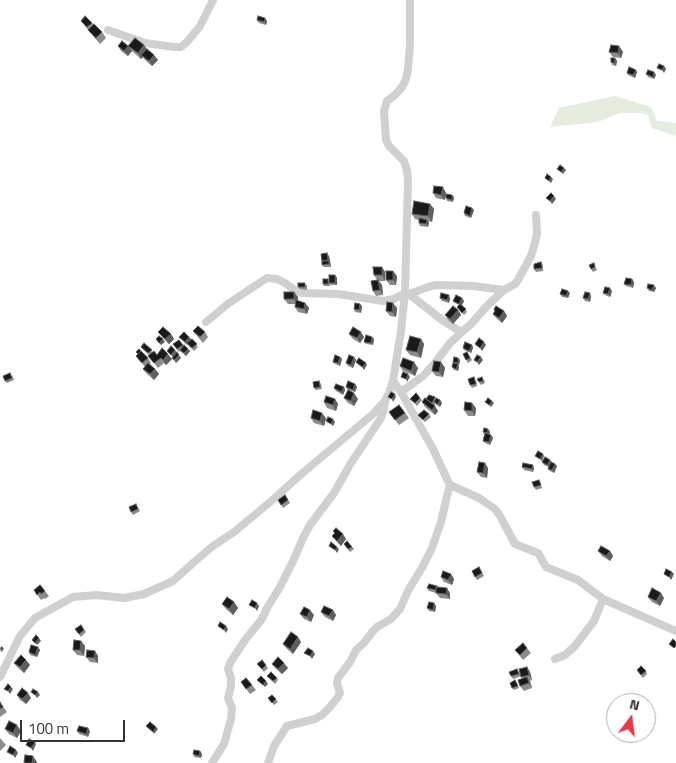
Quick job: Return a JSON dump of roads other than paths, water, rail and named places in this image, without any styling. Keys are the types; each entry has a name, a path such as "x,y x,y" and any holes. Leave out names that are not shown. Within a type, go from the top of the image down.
{"street":[{"path":"108,30 145,43 181,47 200,26 213,0"},
{"path":"212,763 224,744 231,719 232,708 228,698 231,686 228,669 230,663 262,619 310,525 334,493 351,462 381,418 385,401 394,381 407,294 408,170 404,161 389,146 386,140 384,111 387,101 398,91 406,79 410,44 410,0"},
{"path":"401,392 423,376 436,363 450,343 504,290 511,287 518,280 534,246 537,234 536,215"},
{"path":"206,322 229,303 266,278 277,279 296,291 306,294 338,294 383,301 437,285 473,286 504,290"},
{"path":"407,294 461,332"},
{"path":"394,381 433,449 450,485 479,498 495,509 512,541 517,545 538,553 546,567 578,580 604,598 625,609 676,630"},
{"path":"0,677 20,636 35,618 73,598 96,595 124,598 144,594 174,582 213,546 234,532 373,414 385,401"},
{"path":"268,763 274,746 287,726 315,719 329,708 340,693 338,678 356,650 377,627 391,620 400,609 408,590 432,548 441,522 450,485"},
{"path":"555,659 565,656 575,646 594,621 604,598"}]}
